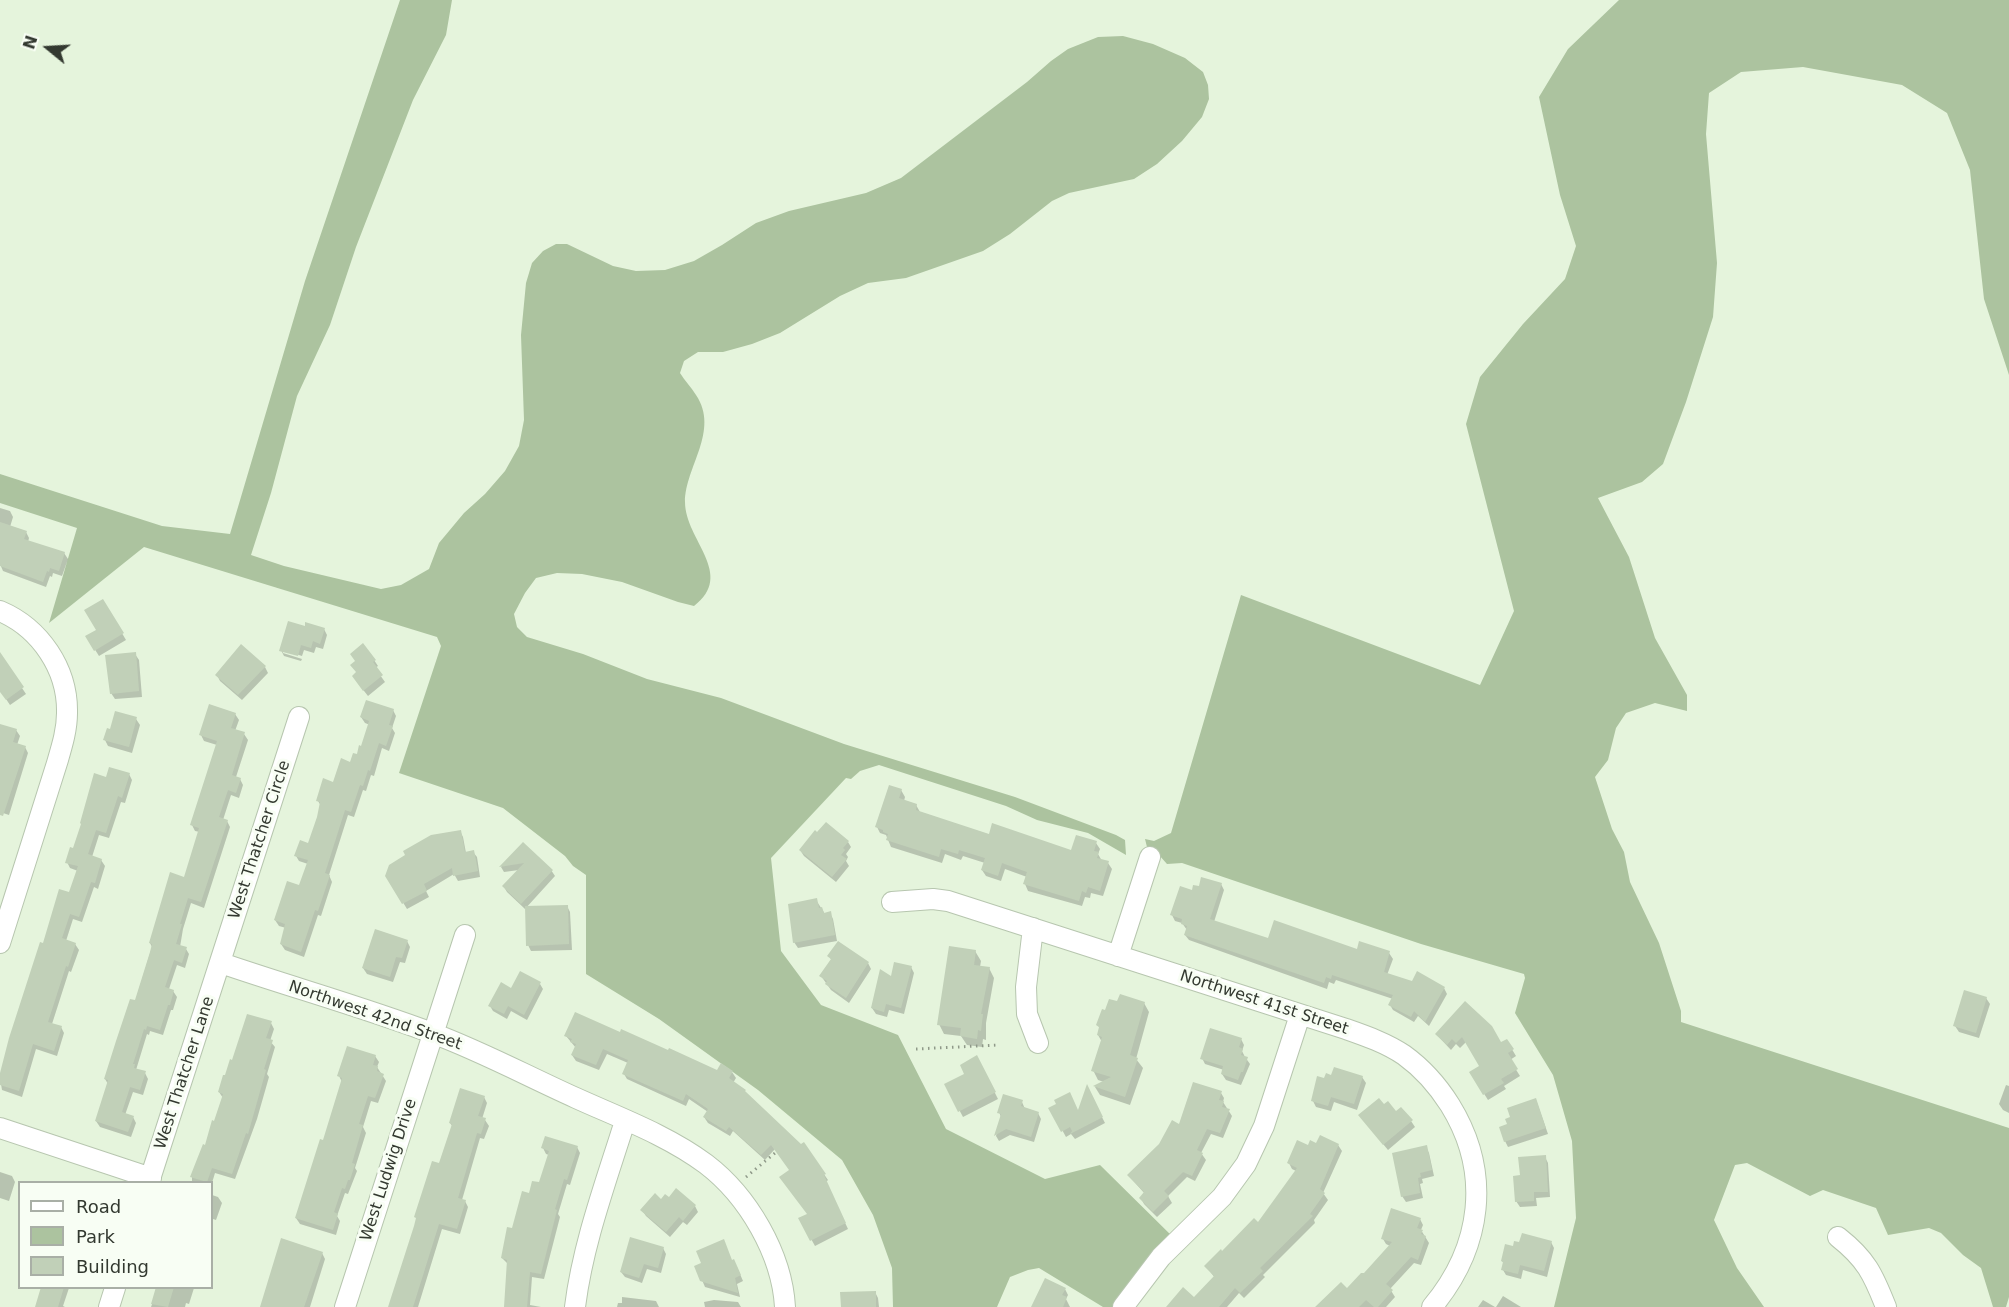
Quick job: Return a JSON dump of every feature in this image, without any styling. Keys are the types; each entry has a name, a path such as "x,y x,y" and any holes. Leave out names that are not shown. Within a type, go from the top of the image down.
{"street":[{"path":"0,611 16,619 48,650 59,670 68,712 66,734 0,943"},
{"name":"West Thatcher Circle","path":"221,963 299,717"},
{"path":"1118,956 1150,857"},
{"name":"Northwest 41st Street","path":"892,902 933,899 948,901 1371,1038 1405,1056 1438,1088 1462,1125 1475,1172 1476,1206 1465,1254 1450,1284 1432,1307"},
{"path":"1033,928 1026,987 1027,1014 1038,1044"},
{"name":"West Ludwig Drive","path":"345,1307 465,935"},
{"name":"Northwest 42nd Street","path":"221,963 433,1033 668,1139 707,1165 735,1192 765,1238 776,1264 785,1307"},
{"name":"West Thatcher Lane","path":"150,1180 221,963"},
{"path":"1123,1307 1161,1257 1222,1197 1246,1164 1264,1126 1300,1015"},
{"path":"575,1307 590,1231 626,1121"},
{"path":"0,1128 150,1180"},
{"path":"1838,1237 1857,1252 1873,1275 1886,1307"},
{"path":"109,1307 115,1289"}],"path":[{"path":"916,1049 998,1045"},
{"path":"746,1177 775,1153"}],"green space":[{"path":"400,0 452,0 446,35 413,100 356,247 330,325 297,396 271,493 251,555 284,566 381,589 401,585 429,569 439,543 464,513 505,471 519,446 524,420 521,335 526,283 532,263 543,251 556,244 567,244 613,266 636,271 665,270 694,261 756,223 789,211 866,193 901,178 1051,61 1068,49 1098,37 1123,36 1153,44 1185,58 1203,72 1208,85 1209,99 1202,117 1182,141 1157,164 1134,179 1069,193 1052,201 1010,234 983,251 906,278 868,283 840,296 780,333 723,352 698,352 684,361 680,373 696,395 702,408 704,422 700,449 686,489 685,502 692,530 710,569 710,582 706,594 694,606 622,582 582,574 557,573 536,578 514,614 517,627 527,637 583,654 647,679 721,698 844,744 1015,797 1125,840 1126,855 1088,833 1037,820 1006,806 879,765 860,771 851,779 846,778 771,858 781,951 821,1005 898,1035 946,1129 1045,1179 1100,1165 1177,1241 1123,1307 1103,1307 1039,1268 1010,1277 997,1307 893,1307 892,1268 873,1215 842,1160 758,1090 659,1019 586,974 586,875 503,808 399,773 441,646 437,637 144,547 49,623 77,528 0,503 0,474 162,526 230,534 305,281"},
{"path":"1619,0 2009,0 2009,375 1984,299 1970,170 1947,113 1902,85 1803,67 1741,72 1709,93 1706,134 1717,263 1713,317 1686,402 1663,464 1642,482 1598,498 1629,557 1655,638 1687,695 1687,711 1655,703 1626,713 1616,728 1608,760 1595,777 1612,829 1624,852 1630,882 1659,943 1681,1011 1681,1022 2009,1128 2009,1297 2006,1307 1993,1307 1981,1268 1963,1255 1941,1233 1929,1228 1888,1235 1876,1208 1823,1190 1810,1196 1747,1163 1735,1165 1714,1220 1737,1268 1764,1307 1554,1307 1576,1218 1572,1141 1553,1075 1515,1013 1525,978 1524,974 1421,944 1182,863 1167,864 1159,855 1148,851 1145,839 1154,841 1171,833 1241,595 1480,685 1514,611 1466,424 1480,377 1523,324 1565,279 1576,246 1560,195 1539,97 1568,49"}],"building":[{"path":"0,522 27,531 24,539 65,552 59,571 50,568 43,582 0,566"},
{"path":"103,599 124,633 94,651 85,636 96,630 84,610"},
{"path":"288,621 305,626 305,622 325,628 320,644 313,641 311,648 301,645 298,656 279,651"},
{"path":"363,643 376,660 373,662 383,675 363,691 352,676 356,672 350,665 355,661 350,654"},
{"path":"241,644 266,666 238,695 215,675"},
{"path":"0,652 24,687 6,700 0,692"},
{"path":"136,652 139,691 110,694 105,655"},
{"path":"366,700 394,709 389,725 393,726 386,746 379,743 370,771 368,770 363,786 360,785 351,812 345,810 325,873 330,875 301,952 280,944 285,924 274,920 287,881 299,885 308,860 294,856 300,840 308,843 317,817 320,802 316,801 323,778 333,782 341,758 350,762 353,753 357,754 359,745 361,746 369,721 360,717"},
{"path":"209,704 236,713 231,728 245,732 232,775 241,778 236,793 228,790 219,817 228,820 201,902 188,898 176,944 187,947 182,963 174,960 165,987 174,990 170,1005 168,1005 160,1030 147,1026 146,1030 144,1029 133,1064 135,1064 134,1068 146,1071 140,1090 130,1087 122,1112 134,1116 128,1132 95,1121 108,1080 104,1079 116,1041 130,999 135,1000 150,952 152,944 149,943 170,872 184,877 199,828 190,825 217,741 199,735"},
{"path":"115,711 137,717 129,747 103,740 107,728 110,729"},
{"path":"0,724 17,729 13,742 26,746 3,816 0,815"},
{"path":"109,767 130,773 122,798 118,796 106,833 96,830 88,854 102,859 95,883 91,882 79,917 70,914 62,938 76,943 48,1022 62,1026 54,1051 33,1044 19,1091 0,1085 0,1073 9,1038 40,942 43,943 59,889 69,892 78,866 65,863 81,824 94,773 106,777"},
{"path":"889,785 902,789 899,798 917,804 916,810 989,834 992,823 1071,850 1076,835 1097,841 1094,851 1099,852 1097,858 1109,861 1100,891 1088,887 1086,893 1082,891 1079,901 1023,884 1027,872 1002,863 998,876 981,870 985,858 959,850 958,854 941,849 939,857 886,840 888,834 875,827"},
{"path":"826,822 849,841 841,855 847,859 832,877 799,850 815,830 817,832"},
{"path":"461,830 465,852 474,850 478,871 453,876 452,868 424,884 427,891 402,904 385,876 389,865 405,855 403,851 431,835"},
{"path":"523,842 553,870 521,904 502,886 524,863 499,867"},
{"path":"1201,877 1222,883 1210,919 1268,938 1274,920 1357,949 1359,941 1390,951 1384,972 1412,981 1417,971 1445,987 1425,1022 1414,1011 1411,1017 1388,1005 1393,995 1332,975 1331,979 1326,977 1324,983 1184,935 1187,926 1181,924 1182,919 1170,915 1180,886 1192,890 1193,885 1199,886"},
{"path":"817,898 819,908 822,907 824,913 831,911 835,935 793,943 788,904"},
{"path":"568,905 569,944 526,946 525,906"},
{"path":"375,929 408,940 402,958 396,957 390,977 362,968"},
{"path":"838,941 869,962 846,998 825,984 827,981 819,976 831,959 827,956"},
{"path":"949,946 976,950 974,965 990,967 981,1014 983,1014 981,1031 978,1030 977,1039 960,1036 961,1028 937,1025"},
{"path":"894,962 912,966 901,1008 886,1004 884,1012 871,1008 880,969 891,976"},
{"path":"520,971 541,982 524,1015 508,1006 504,1014 488,1006 501,982 511,988"},
{"path":"1964,990 1987,997 1976,1033 1953,1026"},
{"path":"1120,994 1145,1002 1130,1055 1138,1058 1125,1097 1093,1086 1111,1077 1091,1071 1102,1037 1097,1035 1099,1027 1096,1025 1102,1009 1105,1010 1109,999 1117,1001"},
{"path":"1465,1001 1492,1026 1501,1042 1507,1039 1514,1049 1508,1053 1518,1069 1501,1079 1504,1083 1483,1095 1469,1072 1479,1066 1462,1037 1456,1043 1452,1039 1447,1045 1435,1034"},
{"path":"575,1012 620,1032 621,1029 668,1050 669,1048 717,1070 721,1063 733,1071 729,1078 746,1090 801,1144 804,1142 826,1174 824,1175 846,1223 810,1241 798,1218 807,1214 779,1177 789,1170 771,1145 761,1155 729,1127 726,1131 703,1117 708,1109 686,1094 683,1101 622,1074 628,1060 603,1049 596,1065 571,1055 576,1044 570,1042 572,1039 564,1036"},
{"path":"247,1014 272,1021 266,1038 273,1040 264,1069 266,1070 248,1134 246,1133 232,1174 212,1168 207,1181 190,1177 203,1144 205,1145 212,1120 214,1121 223,1094 218,1092 223,1075 225,1075 230,1059 232,1060"},
{"path":"1210,1028 1242,1038 1239,1047 1243,1049 1241,1055 1248,1057 1238,1080 1221,1074 1223,1066 1200,1059"},
{"path":"347,1046 376,1055 373,1065 378,1066 377,1071 384,1074 375,1098 368,1096 359,1124 363,1125 352,1163 355,1164 350,1180 345,1189 342,1188 334,1212 338,1214 333,1230 295,1218 342,1078 337,1076"},
{"path":"977,1055 996,1092 958,1112 944,1084 964,1074 960,1065"},
{"path":"1334,1067 1363,1076 1354,1104 1331,1097 1328,1106 1311,1101 1317,1076 1324,1078 1326,1073 1331,1075"},
{"path":"1193,1082 1222,1091 1219,1100 1224,1101 1222,1107 1230,1109 1220,1133 1207,1129 1197,1150 1203,1153 1192,1176 1183,1172 1164,1191 1169,1196 1153,1212 1139,1198 1144,1192 1127,1175 1159,1144 1172,1120 1179,1124"},
{"path":"1087,1084 1103,1117 1070,1134 1072,1131 1070,1127 1061,1132 1048,1108 1056,1104 1054,1100 1070,1092 1078,1110"},
{"path":"460,1088 485,1096 478,1116 486,1118 481,1134 477,1133 458,1198 466,1200 457,1229 439,1224 413,1307 388,1307 432,1161 439,1163 452,1124 449,1123"},
{"path":"1003,1094 1023,1100 1021,1106 1039,1112 1031,1137 1006,1129 994,1136 1001,1114 997,1113"},
{"path":"1379,1098 1384,1104 1388,1101 1396,1111 1401,1107 1413,1120 1383,1145 1358,1115"},
{"path":"1536,1098 1546,1128 1504,1142 1499,1127 1507,1124 1505,1119 1510,1117 1507,1108"},
{"path":"1320,1135 1339,1144 1320,1189 1325,1193 1310,1214 1313,1216 1260,1268 1263,1271 1240,1293 1235,1288 1219,1307 1166,1307 1183,1287 1194,1297 1214,1276 1204,1266 1254,1218 1258,1222 1297,1168 1287,1163 1297,1140 1308,1145 1310,1140 1316,1143"},
{"path":"545,1136 578,1146 567,1180 564,1179 555,1209 557,1210 541,1274 530,1272 527,1307 504,1307 507,1260 501,1258 507,1227 512,1228 522,1191 529,1193 532,1181 539,1182 549,1151 541,1148"},
{"path":"1427,1145 1432,1170 1420,1173 1421,1177 1418,1178 1420,1193 1401,1197 1392,1153"},
{"path":"1546,1155 1548,1192 1534,1192 1534,1201 1515,1202 1513,1176 1520,1175 1518,1157"},
{"path":"676,1188 696,1205 683,1221 679,1217 666,1232 640,1210 655,1193 661,1199 665,1194 669,1197"},
{"path":"1391,1208 1421,1218 1417,1228 1423,1230 1421,1234 1426,1236 1418,1260 1411,1257 1386,1284 1393,1290 1378,1307 1374,1307 1366,1300 1359,1307 1315,1307 1341,1282 1347,1288 1392,1242 1381,1239"},
{"path":"1522,1233 1552,1241 1544,1271 1520,1265 1518,1274 1501,1270 1505,1244 1513,1246 1514,1241 1519,1242"},
{"path":"630,1237 664,1247 658,1268 644,1264 639,1278 620,1272"},
{"path":"281,1238 323,1252 304,1307 260,1307"},
{"path":"724,1239 741,1275 735,1278 738,1293 700,1281 694,1266 701,1263 696,1251"},
{"path":"1045,1278 1066,1288 1062,1295 1067,1297 1063,1307 1031,1307"},
{"path":"40,1289 63,1289 58,1307 35,1307"},
{"path":"155,1289 173,1289 168,1307 151,1304"},
{"path":"876,1291 876,1307 841,1307 840,1292"}]}
